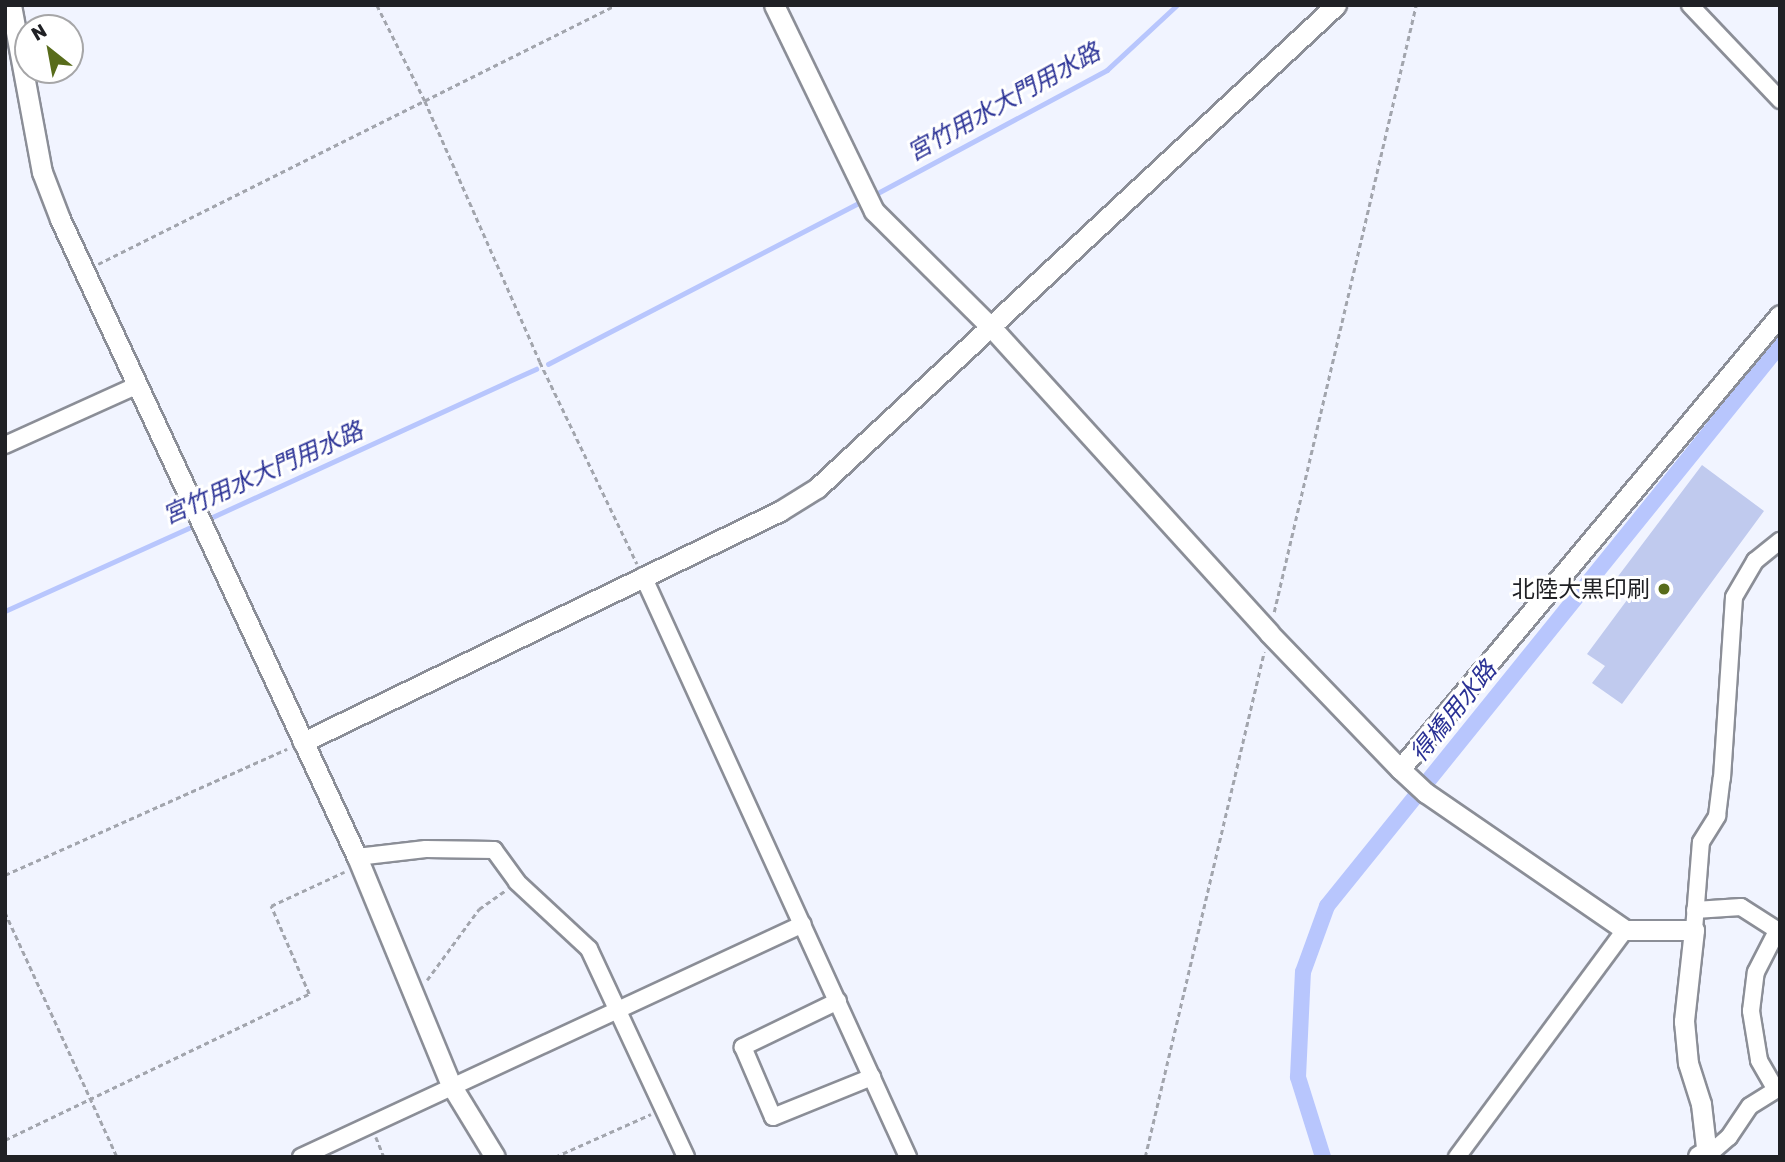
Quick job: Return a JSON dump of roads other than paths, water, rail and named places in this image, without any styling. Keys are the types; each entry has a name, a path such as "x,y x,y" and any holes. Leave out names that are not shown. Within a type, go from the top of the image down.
{"main road":[{"path":"1700,1157 1707,1156"}],"street":[{"path":"11,5 42,172 82,271 210,536 358,861 451,1085 495,1157"},
{"path":"774,5 874,211 991,327 1269,633 1413,781 1625,930 1694,930"},
{"path":"303,742 780,511 817,488 1336,5"},
{"path":"1690,5 1780,100"},
{"path":"1413,781 1780,315"},
{"path":"5,445 138,385"},
{"path":"1707,1156 1701,1104 1688,1063 1684,1021 1701,842 1717,816 1734,597 1755,561 1780,541"},
{"path":"643,576 908,1157"},
{"path":"358,861 426,849 494,850 517,882 589,949 686,1157"},
{"path":"1695,910 1741,907 1779,931 1756,972 1751,1012 1759,1060 1778,1089 1750,1106 1729,1137 1707,1156"},
{"path":"301,1157 803,923"},
{"path":"1457,1157 1625,930"},
{"path":"838,1001 743,1047 773,1117 872,1077"}],"waterway":[{"name":"宮竹用水大門用水路","path":"874,195 1107,70 1177,5"},
{"name":"宮竹用水大門用水路","path":"548,364 861,202"},
{"name":"得橋用水路","path":"1323,1157 1298,1077 1303,972 1327,906 1780,345"},
{"name":"宮竹用水大門用水路","path":"206,520 536,369"},
{"name":"宮竹用水大門用水路","path":"5,611 198,524"}],"place":[{"name":"北陸大黒印刷","path":"1664,589"}]}
